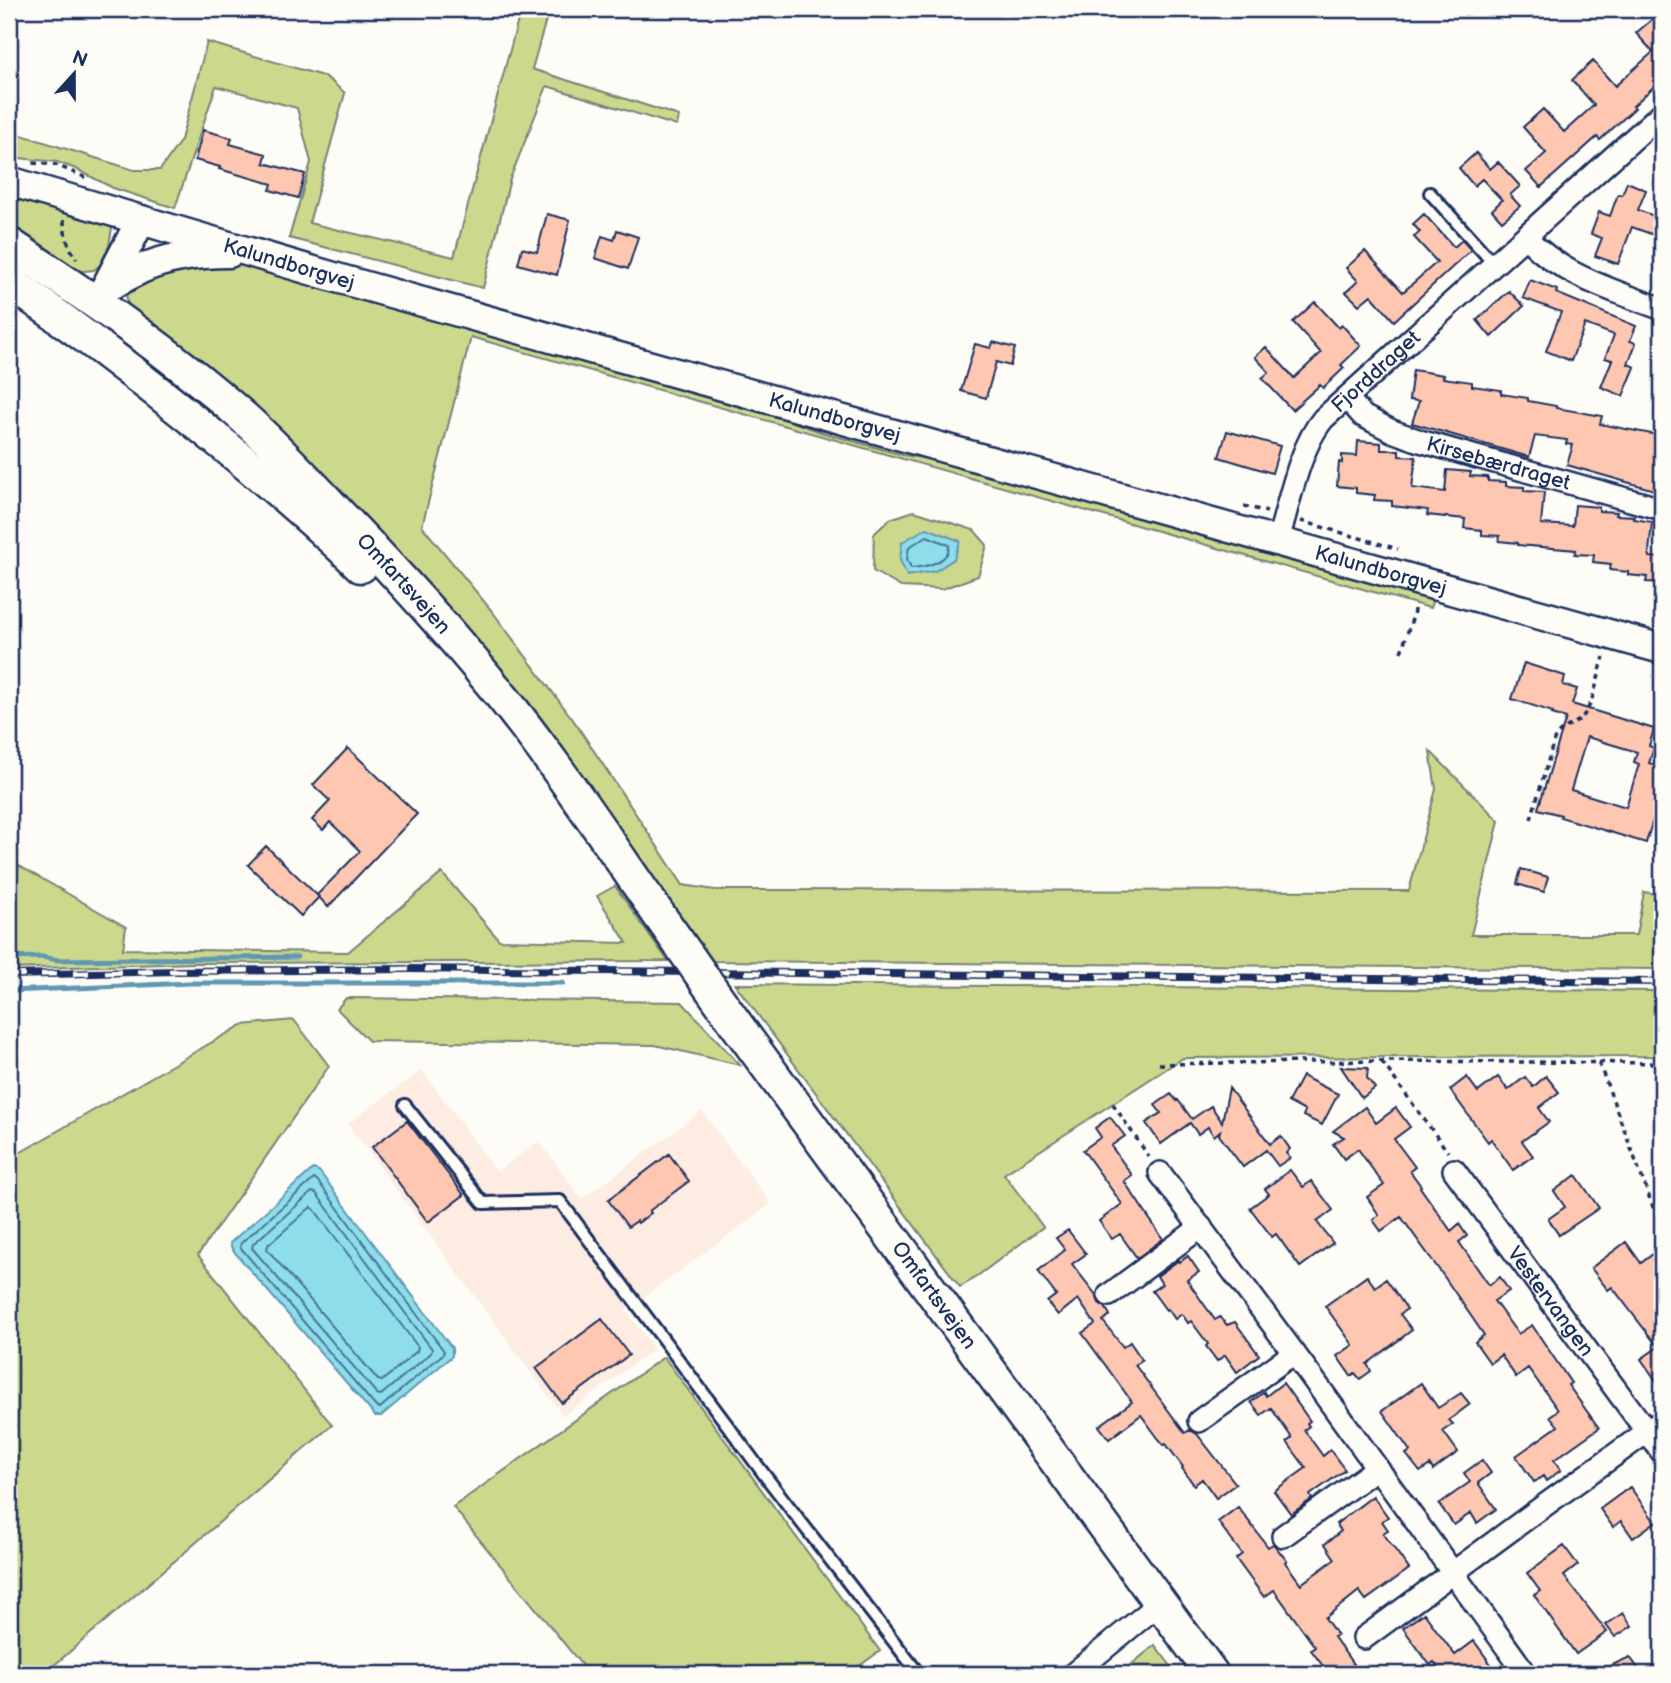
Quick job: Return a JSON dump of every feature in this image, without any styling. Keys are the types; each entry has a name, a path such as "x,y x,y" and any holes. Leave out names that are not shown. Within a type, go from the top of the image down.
{"main road":[{"path":"9,244 101,294"},
{"path":"9,282 75,329"},
{"name":"Omfartsvejen","path":"101,294 151,341 244,417 414,592 497,690 578,799 736,1024 1212,1674"},
{"name":"Omfartsvejen","path":"75,329 164,396 290,501 422,626 488,699 659,915"}],"street":[{"name":"Fjorddraget","path":"1278,540 1303,455 1323,419 1662,113"},
{"name":"Kalundborgvej","path":"9,181 344,280 1662,649"},
{"path":"75,329 101,294 141,220"},
{"path":"1526,237 1562,267 1662,309"},
{"path":"101,294 140,270 176,257 252,252"},
{"name":"Kirsebærdraget","path":"1347,398 1363,416 1420,441 1662,509"},
{"name":"Vestervangen","path":"1454,1170 1655,1426 1662,1452"},
{"path":"1160,1173 1526,1674"},
{"path":"1109,1295 1200,1227"},
{"path":"1199,1421 1294,1353"},
{"path":"1364,1638 1655,1426"},
{"path":"1283,1536 1377,1468"},
{"path":"1073,1674 1160,1603"}],"lane":[{"path":"1430,193 1495,265"},
{"path":"405,1105 483,1203 560,1201 766,1477 919,1674"}],"path":[{"path":"1401,652 1413,616 1419,581"},
{"path":"1531,818 1555,737 1587,711 1610,634"},
{"path":"1381,1061 1451,1156 1454,1170"},
{"path":"1159,1064 1381,1061 1662,1063"},
{"path":"1600,1063 1662,1231"},
{"path":"1113,1104 1160,1173"}],"shaded area":[{"path":"422,1070 497,1172 539,1141 582,1199 702,1111 771,1204 626,1310 654,1349 563,1416 348,1124"}],"green space":[{"path":"521,9 549,9 532,69 679,116 677,126 547,86 510,179 483,288 289,238 311,162 297,108 216,86 175,208 113,188 57,162 9,157 9,131 134,170 160,170 181,140 207,42 326,77 345,93 309,223 454,257"},
{"path":"9,186 99,214 112,228 109,246 100,265 94,270 75,272 9,232"},
{"path":"210,261 239,264 734,401 824,433 903,455 967,465 1434,596 1430,608 471,337 422,526 492,611 574,721 683,885 715,890 1409,891 1436,789 1430,751 1499,821 1471,935 1636,935 1644,892 1662,895 1662,969 712,961 468,630 432,591 129,311 126,294 138,283"},
{"path":"914,511 974,530 987,545 978,576 942,589 901,587 873,571 874,534 890,519"},
{"path":"9,860 126,927 123,949 348,952 442,873 499,940 627,943 597,896 615,886 668,961 195,963 9,969"},
{"path":"735,984 1662,991 1662,1056 1183,1058 1004,1174 1043,1227 960,1287"},
{"path":"346,998 682,1002 740,1065 655,1045 369,1041 337,1009"},
{"path":"294,1020 329,1066 198,1255 332,1425 44,1674 9,1674 9,1159 242,1025"},
{"path":"664,1357 880,1651 848,1674 589,1674 453,1507"},
{"path":"1155,1645 1177,1674 1120,1674"}],"water":[{"path":"927,528 960,541 954,559 935,571 907,576 900,560 902,542"},
{"path":"313,1169 319,1171 452,1348 452,1356 381,1416 375,1416 232,1249 230,1243"}],"building":[{"path":"1656,16 1662,23 1662,79 1600,140 1597,137 1541,187 1526,171 1546,153 1523,127 1543,109 1564,132 1594,105 1572,80 1593,61 1615,86 1653,52 1636,33"},
{"path":"203,130 232,138 230,144 266,154 264,163 305,174 298,198 270,190 272,184 195,160"},
{"path":"1476,153 1490,169 1498,162 1520,186 1510,195 1520,206 1502,221 1492,210 1502,200 1482,179 1474,186 1459,168"},
{"path":"1627,182 1646,190 1638,210 1662,219 1662,238 1632,227 1618,264 1595,256 1602,238 1591,234 1599,212 1610,216 1618,194 1622,195"},
{"path":"547,214 570,220 557,275 518,264 522,248 537,252"},
{"path":"1424,214 1454,247 1462,240 1471,250 1394,321 1371,295 1359,305 1346,292 1358,281 1346,268 1365,251 1403,292 1437,262 1414,237 1420,232 1413,224"},
{"path":"617,230 638,237 628,269 595,258 602,236 614,240"},
{"path":"1530,280 1636,326 1630,341 1636,343 1628,364 1635,367 1623,396 1601,387 1612,360 1605,358 1614,335 1585,324 1571,361 1546,351 1561,312 1523,298"},
{"path":"1509,291 1524,306 1491,337 1477,320"},
{"path":"1315,302 1339,328 1342,325 1361,346 1341,365 1344,368 1323,388 1320,385 1292,410 1262,378 1269,372 1255,357 1266,347 1294,378 1321,353 1293,322"},
{"path":"993,342 1015,348 1010,366 996,362 986,398 961,391 975,344 991,348"},
{"path":"1413,370 1472,382 1472,386 1501,390 1501,394 1528,398 1528,401 1556,408 1602,416 1600,424 1657,435 1662,438 1662,475 1658,491 1567,465 1573,445 1566,444 1567,440 1535,436 1529,457 1412,423 1419,401 1409,400"},
{"path":"1227,431 1280,446 1272,473 1219,457"},
{"path":"1358,441 1381,443 1381,450 1399,450 1399,456 1416,457 1412,488 1445,492 1447,470 1471,472 1470,476 1506,482 1506,486 1524,487 1524,491 1544,492 1541,524 1573,526 1575,505 1599,507 1599,511 1617,512 1616,515 1635,516 1634,519 1652,522 1649,552 1650,557 1662,558 1662,583 1646,582 1647,577 1610,570 1611,564 1593,562 1594,555 1575,554 1576,550 1499,541 1500,536 1482,535 1482,530 1464,528 1465,519 1427,515 1428,510 1392,506 1392,501 1374,500 1375,495 1356,493 1356,488 1337,486 1342,455 1357,456"},
{"path":"1524,663 1565,676 1563,685 1577,689 1572,704 1654,729 1649,746 1654,748 1649,763 1662,767 1662,790 1646,843 1538,809 1566,718 1512,699","holes":["1587,737 1637,752 1634,762 1639,764 1626,807 1571,790"]},
{"path":"348,748 417,814 328,907 317,895 360,851 330,822 323,830 312,820 330,801 313,785"},
{"path":"266,846 319,897 301,916 248,865"},
{"path":"1521,869 1548,877 1544,892 1517,884"},
{"path":"1341,1067 1368,1068 1367,1078 1375,1088 1362,1098"},
{"path":"1302,1076 1338,1094 1322,1125 1303,1116 1305,1111 1288,1102"},
{"path":"1546,1076 1559,1092 1539,1108 1549,1122 1522,1141 1533,1156 1513,1170 1491,1139 1488,1142 1450,1090 1467,1077 1478,1092 1498,1077 1508,1090 1525,1077 1533,1087"},
{"path":"1229,1088 1270,1144 1281,1136 1290,1149 1286,1153 1290,1158 1278,1166 1266,1150 1243,1167 1219,1135 1220,1131 1214,1136 1208,1127 1198,1134 1190,1123 1161,1144 1146,1123 1161,1113 1155,1105 1171,1094 1192,1119 1211,1106 1222,1122"},
{"path":"1365,1107 1376,1123 1396,1108 1410,1127 1394,1139 1415,1167 1410,1171 1420,1187 1451,1231 1459,1224 1467,1236 1459,1242 1489,1285 1500,1277 1509,1291 1494,1301 1518,1334 1532,1325 1571,1383 1568,1385 1599,1428 1554,1460 1561,1470 1546,1481 1543,1476 1534,1482 1516,1456 1558,1426 1550,1416 1558,1410 1528,1368 1516,1377 1501,1355 1490,1363 1475,1342 1484,1335 1401,1217 1381,1231 1373,1220 1379,1215 1367,1197 1384,1185 1358,1149 1344,1159 1333,1144 1344,1137 1333,1131"},
{"path":"1110,1117 1125,1136 1111,1146 1132,1175 1124,1181 1163,1239 1137,1258 1120,1234 1112,1239 1099,1221 1122,1204 1083,1150 1101,1137 1095,1128"},
{"path":"407,1121 464,1195 428,1222 372,1147"},
{"path":"669,1154 689,1181 649,1211 651,1213 638,1223 637,1221 628,1227 608,1200"},
{"path":"1290,1170 1303,1187 1311,1181 1333,1210 1317,1222 1333,1243 1300,1267 1276,1234 1272,1237 1250,1208 1269,1194 1265,1189"},
{"path":"1576,1175 1599,1208 1559,1235 1548,1219 1565,1207 1554,1191"},
{"path":"1068,1230 1086,1254 1072,1264 1110,1315 1103,1321 1123,1347 1130,1342 1142,1360 1135,1365 1185,1433 1190,1430 1197,1434 1236,1484 1216,1498 1202,1479 1194,1485 1166,1444 1164,1445 1141,1415 1109,1439 1099,1426 1132,1402 1082,1333 1095,1324 1078,1299 1058,1315 1047,1302 1056,1295 1038,1271 1065,1250 1056,1238"},
{"path":"1626,1242 1641,1263 1662,1247 1662,1290 1654,1296 1662,1308 1662,1389 1641,1359 1658,1347 1612,1287 1608,1290 1591,1268"},
{"path":"1188,1256 1199,1272 1187,1280 1215,1320 1220,1317 1227,1325 1235,1322 1259,1355 1237,1372 1225,1355 1217,1361 1191,1321 1188,1323 1182,1314 1175,1319 1152,1291 1162,1284 1157,1276"},
{"path":"1367,1276 1375,1287 1386,1279 1407,1309 1400,1314 1412,1330 1367,1364 1371,1371 1360,1379 1355,1373 1351,1376 1337,1356 1353,1345 1325,1306"},
{"path":"602,1319 629,1355 562,1403 536,1368"},
{"path":"1283,1383 1310,1421 1304,1430 1323,1456 1330,1450 1345,1470 1310,1495 1312,1499 1291,1514 1274,1491 1306,1468 1287,1442 1292,1438 1271,1408 1261,1415 1251,1402 1264,1392 1266,1396"},
{"path":"1421,1383 1438,1408 1461,1393 1470,1404 1449,1420 1453,1424 1443,1431 1458,1452 1433,1470 1430,1465 1420,1472 1406,1454 1410,1451 1382,1411"},
{"path":"1482,1460 1491,1473 1478,1483 1496,1509 1477,1523 1471,1513 1454,1525 1439,1504 1470,1482 1464,1473"},
{"path":"1630,1487 1655,1522 1633,1538 1621,1521 1613,1527 1600,1509"},
{"path":"1373,1496 1388,1517 1382,1521 1388,1530 1383,1533 1409,1569 1366,1600 1359,1591 1325,1618 1337,1635 1334,1637 1360,1674 1329,1674 1311,1650 1315,1647 1274,1590 1264,1597 1236,1559 1242,1554 1218,1522 1238,1507 1268,1547 1273,1544 1275,1546 1301,1584 1335,1559 1325,1544 1341,1531 1336,1524"},
{"path":"1564,1546 1578,1565 1564,1576 1607,1632 1576,1654 1534,1595 1540,1591 1527,1573"},
{"path":"1424,1613 1455,1655 1474,1641 1498,1674 1443,1674 1434,1662 1430,1665 1403,1628"},
{"path":"1623,1613 1632,1626 1615,1637 1606,1625"},
{"path":"1630,1657 1642,1674 1592,1674"}],"waterway":[{"path":"9,958 42,957 58,960 297,957"},
{"path":"9,991 190,983 563,983"}],"railway":[{"path":"9,975 409,969 1662,982"}]}
